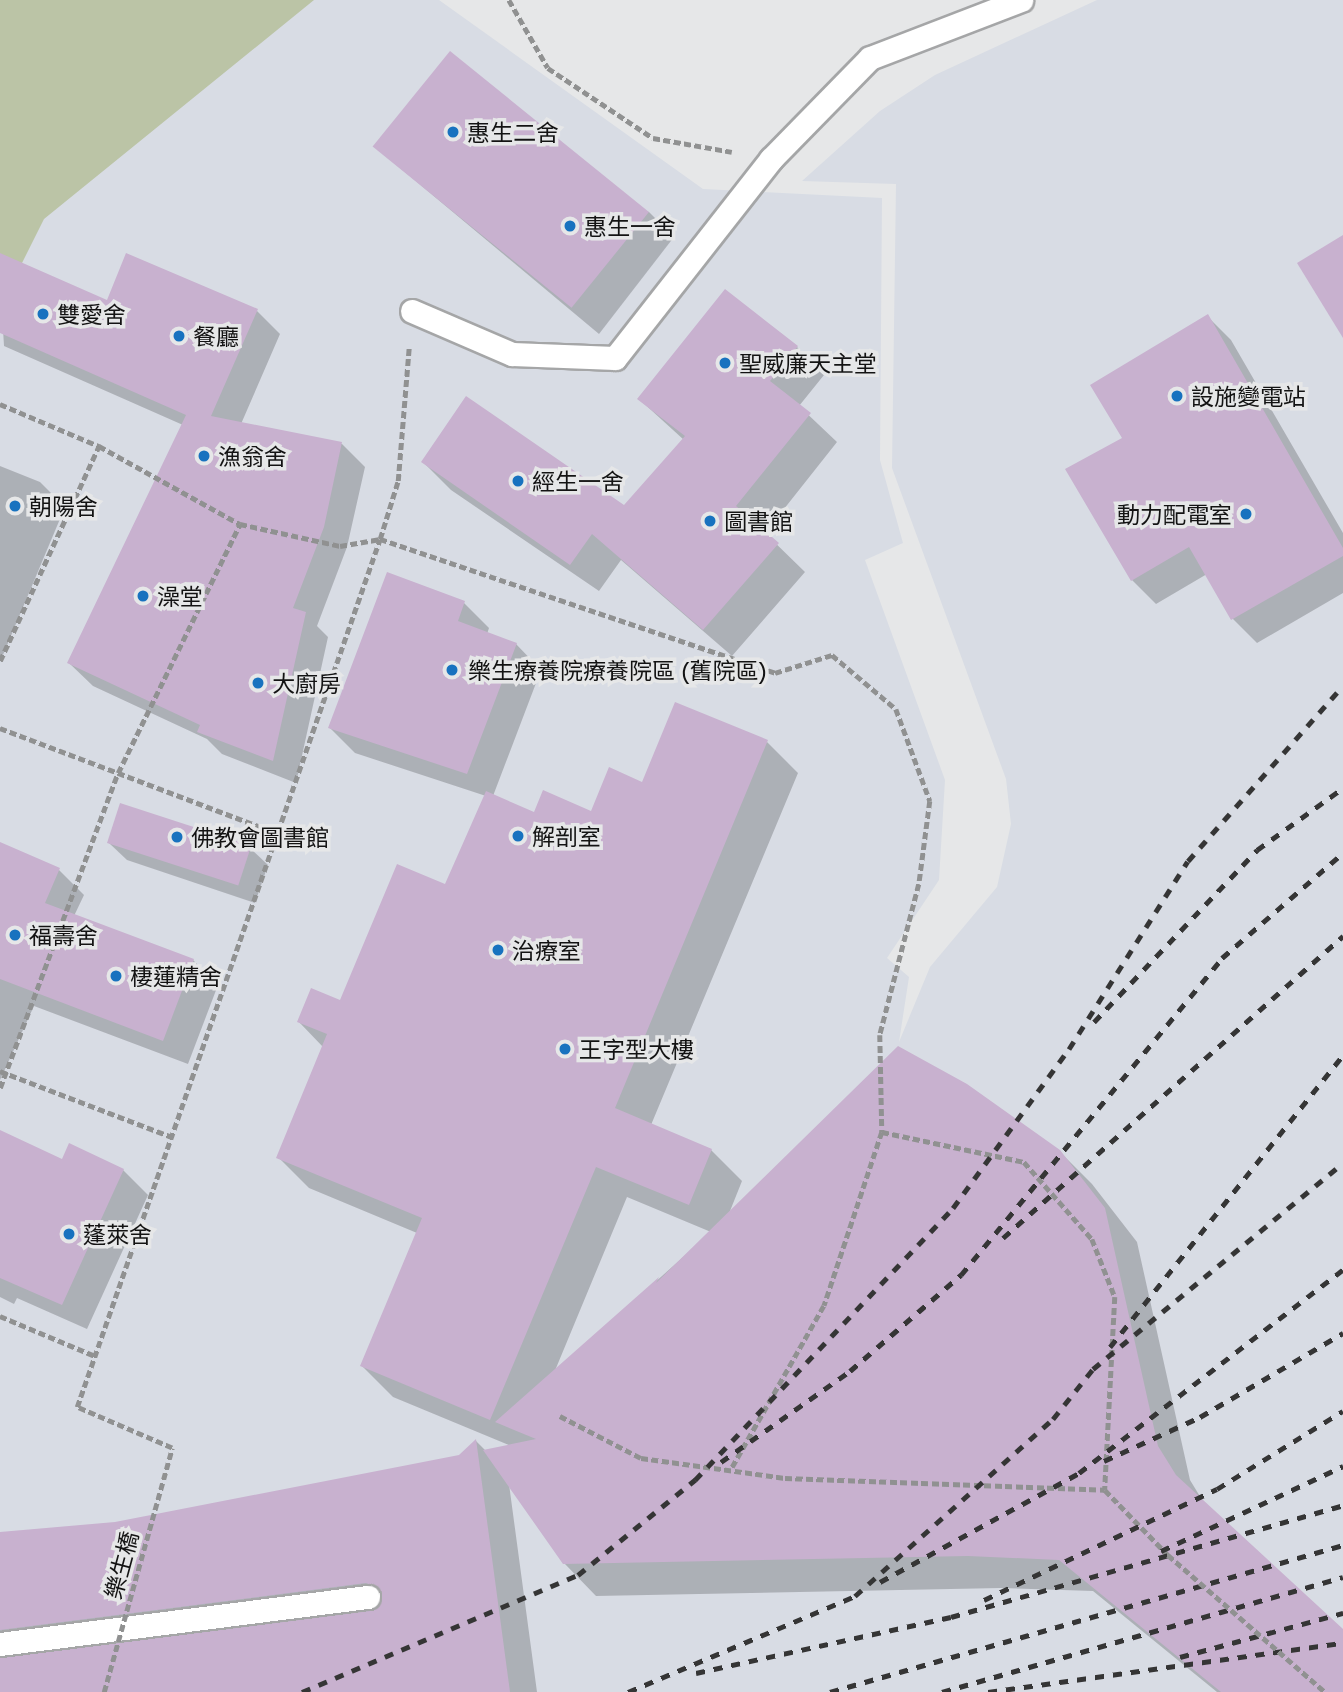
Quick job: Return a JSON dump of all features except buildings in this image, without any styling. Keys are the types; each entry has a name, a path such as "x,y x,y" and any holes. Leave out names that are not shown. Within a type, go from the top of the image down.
{"lane":[{"path":"412,311 512,354 615,358 771,159 870,58 1021,0"},
{"path":"0,1644 368,1597"}],"path":[{"path":"509,0 548,68 653,138 771,159"},
{"path":"0,1316 95,1356 279,834 398,481 412,311"},
{"path":"0,404 99,446 240,524 340,546 380,539 775,673 832,655 895,709 930,801 919,884 880,1035 882,1132 824,1306 732,1468"},
{"path":"0,662 99,446"},
{"path":"0,1088 118,773 240,524"},
{"path":"0,728 279,834"},
{"path":"0,1070 172,1137"},
{"path":"882,1132 1024,1162 1092,1239 1115,1297 1105,1490"},
{"name":"樂生橋","path":"95,1356 77,1407 172,1447 104,1692"},
{"path":"560,1416 641,1458 732,1468 786,1478 1105,1490 1168,1555 1325,1692"}],"shaded area":[{"path":"311,0 439,0 703,189 882,198 880,460 903,543 865,560 945,780 939,880 887,958 909,977 899,1042 930,967 997,887 1011,824 1006,779 892,468 896,184 802,181 880,111 935,75 1097,0 1343,0 1343,1692 0,1692 0,233"}],"green space":[{"path":"0,0 314,0 44,219 0,307"}],"railway":[{"path":"302,1692 578,1575 695,1480 953,1208 1069,1049 1188,861 1343,686"},
{"path":"1094,1022 1257,850 1343,788"},
{"path":"721,1462 850,1371 961,1275 1222,958 1343,853"},
{"path":"1003,1238 1343,936"},
{"path":"1110,1347 1343,1055"},
{"path":"628,1692 855,1596 1053,1419 1093,1369 1343,1163"},
{"path":"880,1582 1079,1473 1343,1270"},
{"path":"1104,1461 1200,1417 1343,1333"},
{"path":"984,1600 1217,1489 1343,1411"},
{"path":"1161,1551 1343,1466"},
{"path":"696,1673 951,1617 1343,1505"},
{"path":"830,1692 1343,1545"},
{"path":"942,1692 1343,1577"},
{"path":"1180,1657 1343,1613"},
{"path":"988,1692 1343,1643"}],"place":[{"name":"惠生二舍","path":"453,132"},
{"name":"惠生一舍","path":"570,226"},
{"name":"雙愛舍","path":"43,314"},
{"name":"餐廳","path":"179,336"},
{"name":"聖威廉天主堂","path":"725,363"},
{"name":"設施變電站","path":"1177,396"},
{"name":"漁翁舍","path":"204,456"},
{"name":"經生一舍","path":"518,481"},
{"name":"朝陽舍","path":"15,506"},
{"name":"動力配電室","path":"1246,514"},
{"name":"圖書館","path":"710,521"},
{"name":"澡堂","path":"143,596"},
{"name":"樂生療養院療養院區 (舊院區)","path":"452,670"},
{"name":"大廚房","path":"258,683"},
{"name":"解剖室","path":"518,836"},
{"name":"佛教會圖書館","path":"177,837"},
{"name":"福壽舍","path":"15,935"},
{"name":"治療室","path":"498,950"},
{"name":"棲蓮精舍","path":"116,976"},
{"name":"王字型大樓","path":"565,1049"},
{"name":"蓬萊舍","path":"69,1234"}]}
